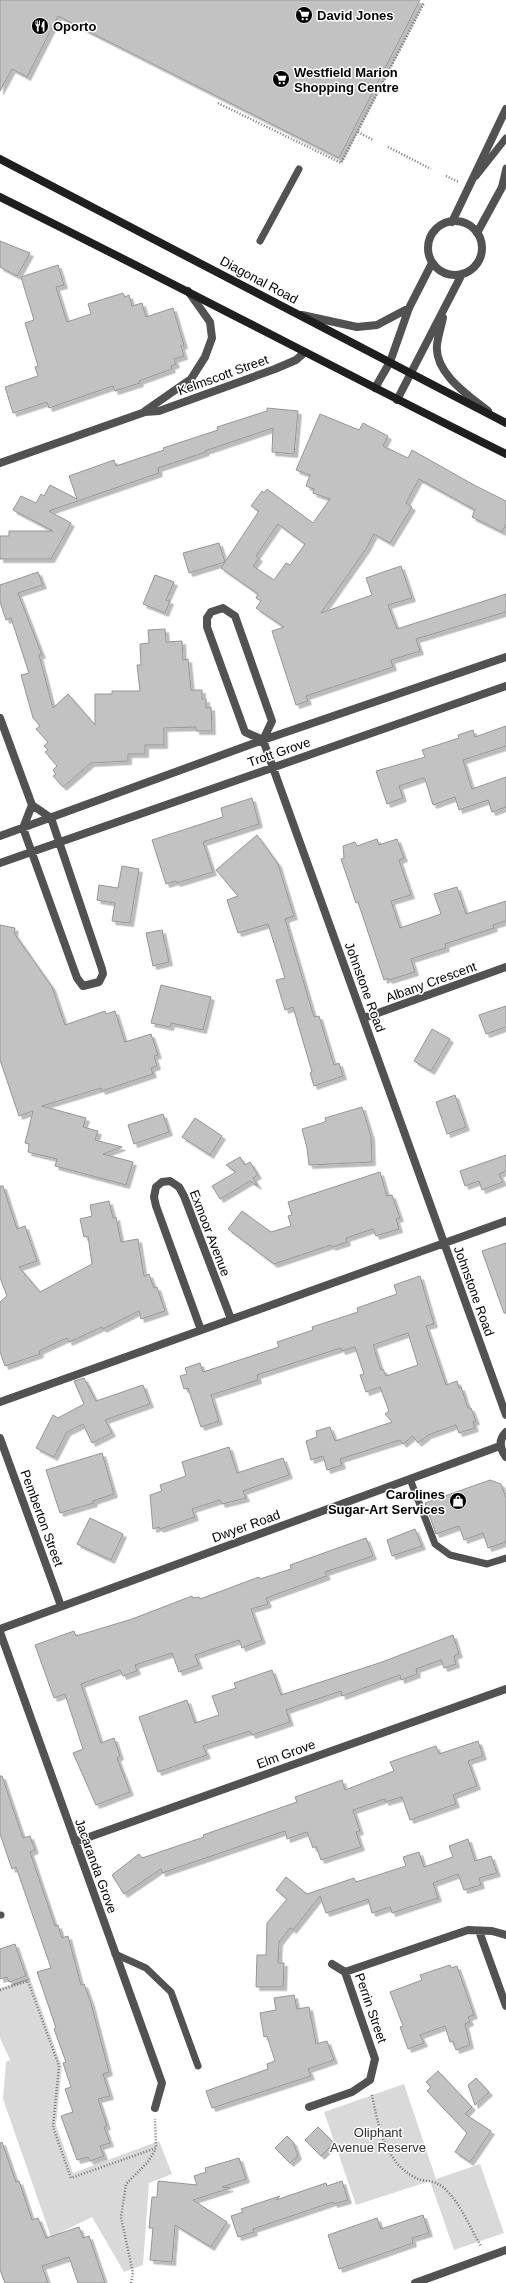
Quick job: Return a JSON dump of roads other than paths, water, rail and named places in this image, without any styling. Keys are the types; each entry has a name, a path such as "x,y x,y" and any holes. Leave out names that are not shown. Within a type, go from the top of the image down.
{"main road":[{"name":"Diagonal Road","path":"0,158 506,422"},
{"path":"0,198 188,291 397,400 506,454"}],"street":[{"path":"452,222 506,109"},
{"path":"477,233 506,180"},
{"path":"452,222 466,224 477,233 481,242 479,259 469,271 462,274 445,273 432,263 428,249 432,235 437,229 452,222"},
{"path":"375,388 390,362 410,308 432,263"},
{"path":"397,400 462,274"},
{"name":"Kelmscott Street","path":"145,412 191,379 205,357 212,338 210,322 188,291"},
{"path":"445,307 437,346 438,357 445,372 456,384 493,416"},
{"path":"297,314 357,327 378,325 410,308"},
{"name":"Kelmscott Street","path":"0,464 145,412 159,411 275,369 296,360 305,352"},
{"name":"Trott Grove","path":"224,608 235,616 272,721 263,740 245,732 207,627 207,618 211,612 224,608"},
{"name":"Trott Grove","path":"0,836 263,740 506,657"},
{"name":"Trott Grove","path":"0,863 506,686"},
{"path":"0,718 32,805 51,818 60,842 102,969 102,980 93,984 83,986 79,983 23,828 32,805"},
{"name":"Johnstone Road","path":"263,740 506,1415"},
{"name":"Albany Crescent","path":"364,1018 506,967"},
{"name":"Exmoor Avenue","path":"201,1330 156,1206 154,1197 156,1187 162,1182 170,1181 179,1187 184,1196 230,1319"},
{"name":"Johnstone Road","path":"444,1243 506,1221"},
{"path":"0,1402 444,1243"},
{"path":"506,1432 501,1440 500,1446 506,1456"},
{"name":"Pemberton Street","path":"0,1438 61,1606"},
{"name":"Dwyer Road","path":"0,1631 61,1606 500,1446"},
{"name":"Jacaranda Grove","path":"0,1631 162,2083 155,2108"},
{"name":"Elm Grove","path":"75,1842 506,1689"},
{"name":"Perrin Street","path":"309,2107 352,2092 370,2080 375,2059 344,1972 468,1930 506,1935"},
{"path":"479,1931 506,2006"},
{"path":"332,1964 344,1972"},
{"path":"415,2283 506,2250"}],"lane":[{"path":"471,182 506,138"},
{"path":"501,190 506,168"},
{"path":"260,241 299,169"},
{"path":"410,1479 435,1544 450,1554 487,1564 506,1558"},
{"path":"115,1954 146,1968 171,1992 198,2066"}],"place":[{"name":"David Jones","path":"304,15"},
{"name":"Oporto","path":"40,26"},
{"name":"Westfield Marion Shopping Centre","path":"281,79"},
{"name":"Carolines Sugar-Art Services","path":"458,1501"}],"park label":[{"name":"Oliphant Avenue Reserve","path":"378,2140"}]}
